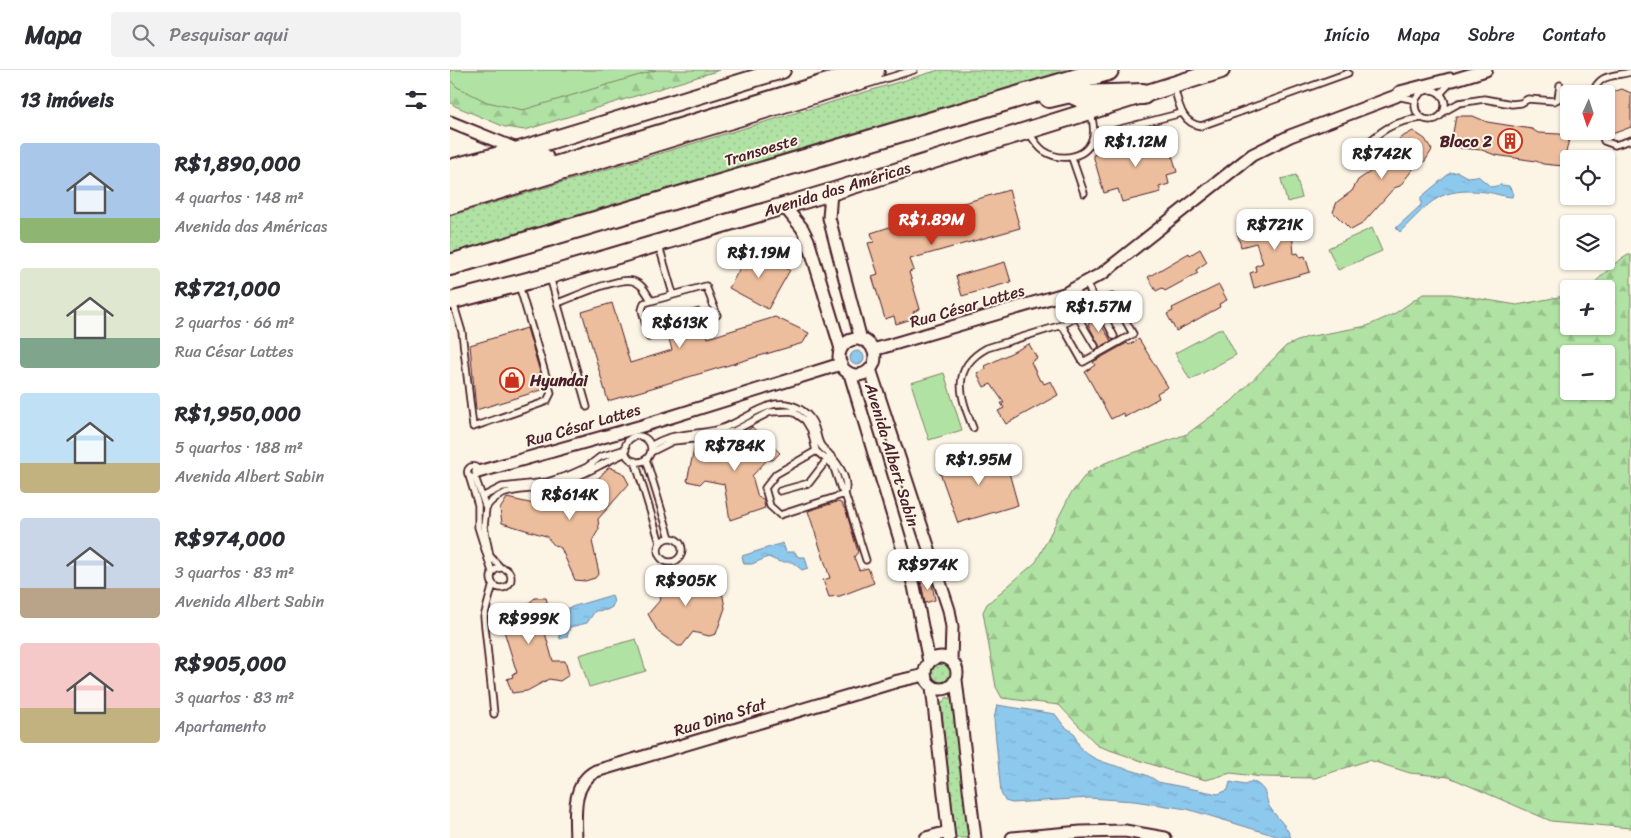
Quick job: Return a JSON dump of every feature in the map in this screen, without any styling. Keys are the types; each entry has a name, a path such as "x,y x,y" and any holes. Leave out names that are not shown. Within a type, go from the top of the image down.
{"highway":[{"path":"450,198 874,70"},
{"path":"450,265 496,253 1108,70"},
{"path":"996,103 1026,103 1070,92 1079,96 1143,94"},
{"path":"450,180 558,156 587,157"},
{"path":"450,276 477,267 496,253"}],"main road":[{"path":"450,168 519,150 782,70"},
{"name":"Avenida das Américas","path":"451,301 550,275 830,192 1221,70"}],"street":[{"name":"Rua César Lattes","path":"873,350 1064,294 1103,273 1252,155 1290,136 1396,96 1400,92 1450,79 1454,80 1486,70"},
{"path":"450,122 519,150"},
{"path":"783,206 802,228 808,240 841,349 841,364 850,374 861,375 870,369 875,360 873,350 861,340 829,218 830,192"},
{"path":"841,349 850,341 861,340"},
{"name":"Rua César Lattes","path":"474,475 648,424 841,364"},
{"name":"Avenida Albert Sabin","path":"870,369 948,610 952,627 951,660"},
{"name":"Avenida Albert Sabin","path":"850,374 914,586 929,662"},
{"path":"926,838 948,835 932,687 925,675 929,662 942,657 951,660 957,667 956,680 975,838"},
{"name":"Rua Dina Sfat","path":"576,838 575,815 578,795 587,776 898,681 925,675"},
{"path":"932,687 943,690 956,680"},
{"path":"1012,838 1082,832 1165,838"}],"lane":[{"name":"Transoeste","path":"450,210 914,70"},
{"path":"1596,85 1604,77 1631,72"},
{"path":"1173,85 1182,113 1192,125 1201,126 1348,73"},
{"path":"1440,94 1454,80"},
{"path":"1350,159 1392,124 1401,120 1436,118 1459,103 1472,100 1484,99 1512,104 1528,99 1554,101 1558,99 1560,84"},
{"path":"1422,118 1416,110 1416,100 1426,90 1440,94 1444,102 1443,112"},
{"path":"1396,96 1416,100"},
{"path":"1028,131 1042,150 1053,156 1072,158 1085,150 1093,136 1091,111"},
{"path":"1093,136 1182,113"},
{"path":"1604,140 1615,145 1631,140"},
{"path":"1072,158 1084,193"},
{"path":"658,243 673,294"},
{"path":"550,275 587,407"},
{"path":"558,303 618,282 632,281 642,286 651,300"},
{"path":"451,301 462,332 473,427 547,401 551,394 519,283"},
{"path":"1086,283 1114,336"},
{"path":"649,337 641,307 644,303 651,300 708,286 717,315"},
{"path":"1064,294 1095,346"},
{"path":"973,428 964,407 960,383 962,372 972,360 987,348 1062,325 1112,297 1133,334 1083,362 1062,325"},
{"path":"670,538 646,459 651,449 675,435 696,434 719,429 748,417 760,409 786,404 805,412 812,420 819,435 820,446 829,457 841,489 845,494 866,560"},
{"path":"651,449 673,441 704,438 734,431 770,412 783,410 792,411 805,420 811,430 816,451"},
{"path":"642,436 648,424"},
{"path":"611,435 626,448 635,461 660,543 658,550 660,557 670,562 677,559 681,553 681,546 677,540 670,538 660,543"},
{"path":"474,475 478,505 478,527 492,572 490,578 493,584 502,588 510,582 509,572 500,567 490,556 484,527 486,508 491,499 502,493 563,483 578,478 626,448 633,437 642,436 648,440 651,449"},
{"path":"482,497 502,487 538,483 569,475 587,467 600,457 626,448"},
{"path":"816,451 829,457"},
{"path":"816,451 776,474 766,488 770,506 780,516 845,494"},
{"path":"780,492 809,483 829,457"},
{"path":"635,461 646,459"},
{"path":"474,475 486,508"},
{"path":"492,572 500,567"},
{"path":"493,584 484,617 494,714"}],"green space":[{"path":"450,70 720,70 525,130 505,127 455,106 450,102"},
{"path":"450,70 656,70 523,110 487,102 457,87 450,80"},
{"path":"939,70 1067,70 450,253 450,216"},
{"path":"1296,175 1302,198 1287,202 1281,179"},
{"path":"1372,228 1382,251 1338,270 1328,248"},
{"path":"1631,255 1631,828 1551,821 1449,777 1410,773 1369,760 1315,778 1262,777 1231,773 1206,780 1168,770 1098,746 1059,705 1002,698 996,687 983,612 987,604 1036,562 1070,495 1087,473 1105,463 1187,434 1232,401 1286,346 1307,337 1367,326 1394,314 1423,294 1451,294 1517,305 1560,297 1560,335 1615,335 1615,280 1597,280 1608,270 1615,270 1615,263"},
{"path":"1222,328 1236,355 1190,380 1175,353"},
{"path":"944,373 962,430 929,440 911,383"},
{"path":"636,639 646,671 589,687 579,655"},
{"path":"941,663 948,666 951,673 948,680 941,683 934,680 931,673 934,666"},
{"path":"947,697 954,701 955,705 969,838 955,838 941,704"}],"water":[{"path":"1458,172 1467,177 1478,176 1491,187 1509,186 1513,193 1512,197 1470,191 1446,194 1429,204 1400,232 1396,228 1421,205 1421,197 1450,173"},
{"path":"854,351 860,351 864,358 860,365 854,365 850,361 850,355"},
{"path":"783,543 786,552 795,552 798,557 805,557 808,568 802,570 792,562 780,562 768,557 752,564 744,564 742,556"},
{"path":"612,595 614,602 612,607 607,610 595,611 587,623 570,627 567,637 560,639 558,626 563,621 562,616 568,613 568,608"},
{"path":"997,705 1055,714 1064,726 1075,734 1079,745 1087,754 1098,760 1149,776 1158,782 1218,794 1228,790 1230,782 1245,785 1252,781 1262,787 1269,806 1285,826 1291,838 1283,838 1187,809 1134,801 1089,798 1012,803 1005,801 1001,793 994,719"}],"building":[{"path":"1622,89 1631,93 1631,127 1615,133 1615,91"},
{"name":"Bloco 2","path":"1456,116 1473,116 1487,122 1532,129 1538,133 1560,134 1560,140 1569,140 1567,150 1560,150 1560,166 1495,155 1482,150 1460,148 1451,144"},
{"path":"1413,131 1425,139 1432,150 1425,161 1413,169 1400,186 1394,188 1362,224 1351,230 1333,212 1337,202 1352,191 1358,180 1373,170 1400,138"},
{"path":"1166,134 1177,172 1167,175 1169,184 1159,187 1161,192 1122,202 1118,189 1104,193 1093,155"},
{"path":"1009,190 1020,228 910,259 914,270 909,272 920,309 913,312 915,318 896,324 894,316 885,319 872,276 878,274 868,243 874,242 871,233 911,220 911,218"},
{"path":"1286,215 1286,217 1293,215 1298,231 1292,232 1294,254 1298,253 1300,257 1305,256 1310,272 1254,288 1250,273 1256,271 1255,266 1263,263 1256,243 1241,247 1237,232"},
{"path":"751,248 790,270 768,309 729,288"},
{"path":"1200,249 1207,262 1196,270 1198,273 1165,291 1162,288 1156,291 1148,277 1189,253 1190,255"},
{"path":"1005,262 1011,282 962,296 956,276"},
{"path":"1219,285 1227,300 1219,304 1220,307 1176,331 1167,314 1173,311 1172,308"},
{"path":"612,303 630,363 672,350 663,318 699,308 708,338 775,317 809,333 803,343 608,401 582,312"},
{"path":"1098,319 1111,341 1100,347 1088,324"},
{"path":"527,328 545,389 476,410 470,345"},
{"path":"1139,339 1168,387 1157,393 1159,398 1125,417 1123,413 1111,419 1085,372 1095,365 1093,362 1127,343 1129,345"},
{"path":"1029,344 1037,358 1031,362 1040,381 1042,380 1044,384 1051,381 1058,395 1006,424 998,411 1004,408 1001,403 1004,403 991,384 984,387 977,373 986,369 985,366"},
{"path":"752,427 780,453 773,460 767,460 752,476 758,497 763,499 765,508 730,520 724,484 704,480 700,484 687,481 695,445 706,446 709,453 730,456 745,440 743,434"},
{"path":"988,451 990,455 1003,451 1018,505 958,523 939,470 952,465 952,462"},
{"path":"609,467 623,473 629,484 598,519 599,529 592,541 599,573 595,578 585,581 575,580 561,548 554,545 546,536 502,523 500,509 507,498 552,508 553,501 559,498 572,495 578,500"},
{"path":"837,502 841,503 846,511 858,552 854,557 859,570 868,568 874,583 840,596 829,597 823,580 830,578 808,511"},
{"path":"684,568 698,568 703,576 702,589 722,591 725,608 716,634 709,636 693,632 682,646 678,646 658,632 648,614 661,599 654,580"},
{"path":"931,579 935,600 925,603 921,582"},
{"path":"535,598 546,598 550,612 545,614 546,618 541,619 553,661 565,661 569,675 560,681 549,679 527,691 512,693 507,679 513,677 512,674 517,673 504,631 499,631 497,628 492,629 489,617 498,610 525,606"}],"place":[{"name":"Bloco 2","path":"1510,141"},
{"name":"Hyundai","path":"512,380"}]}
